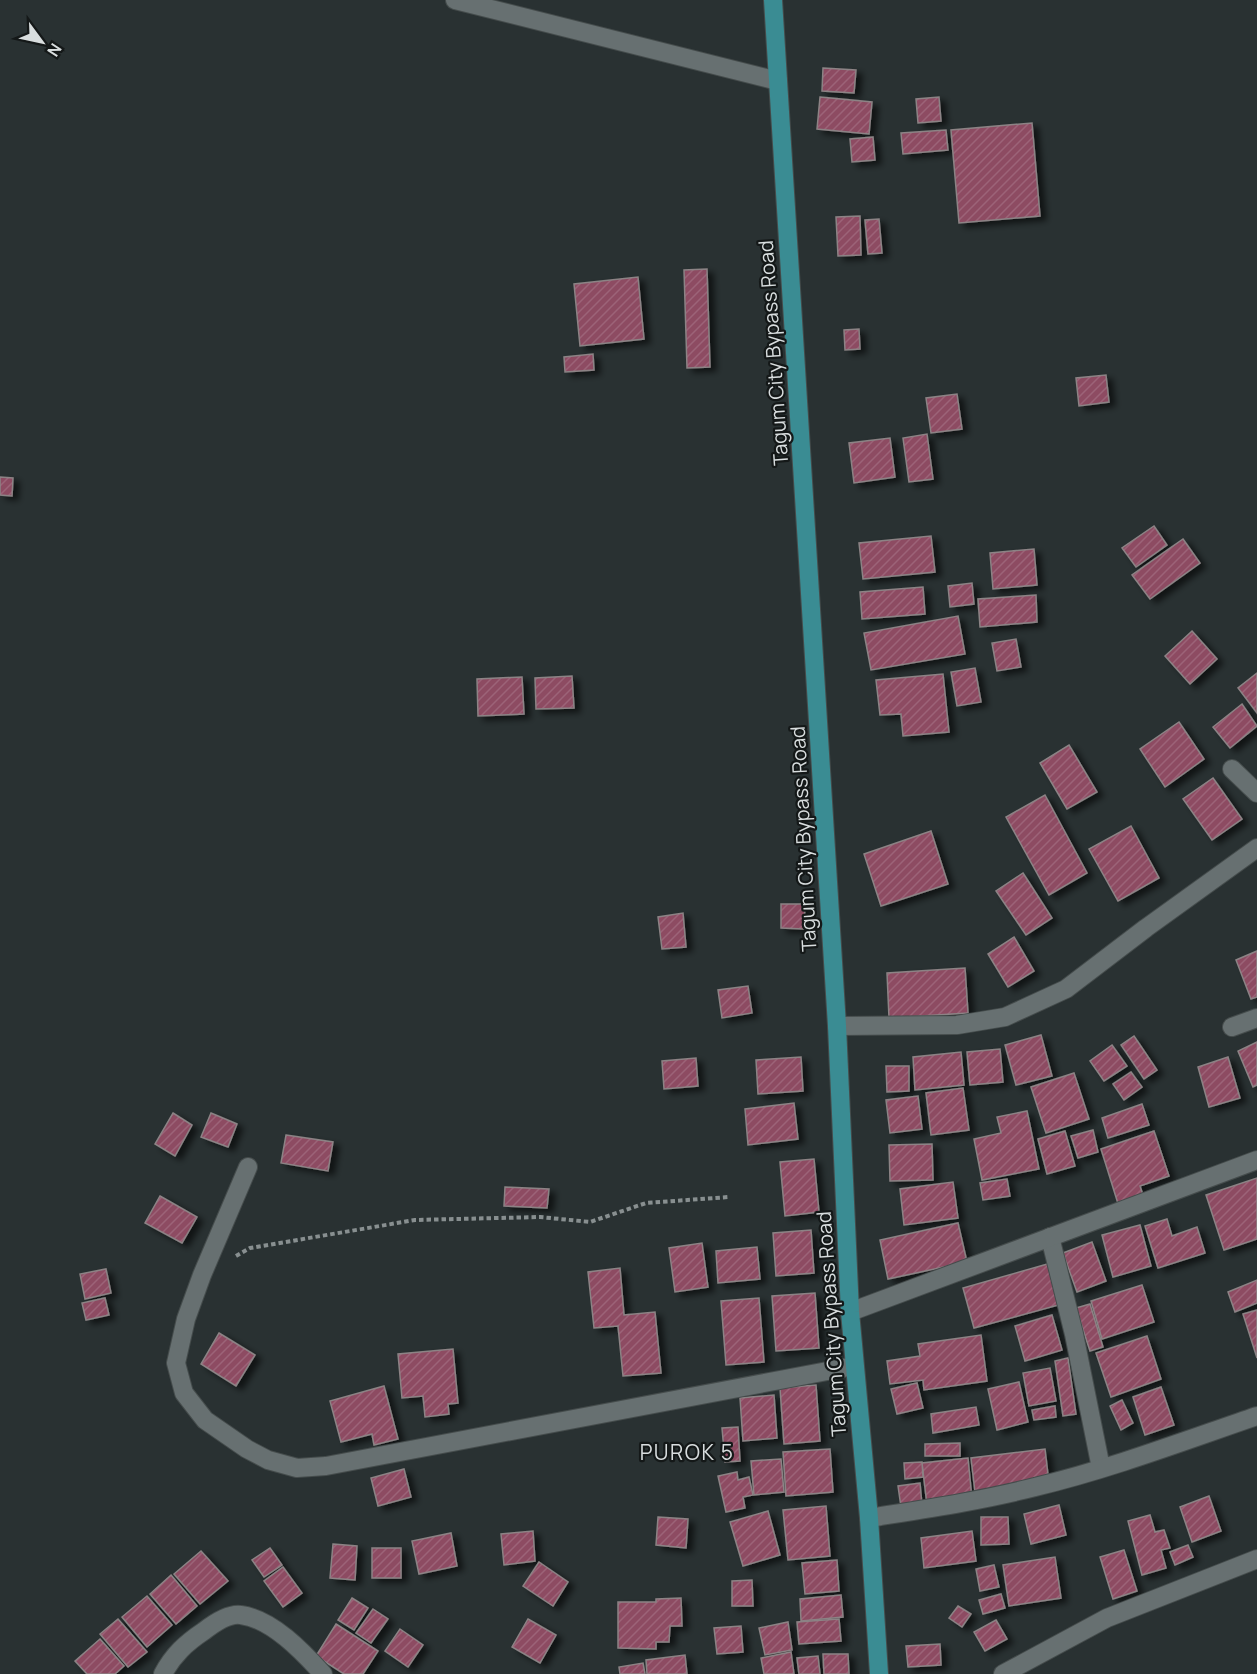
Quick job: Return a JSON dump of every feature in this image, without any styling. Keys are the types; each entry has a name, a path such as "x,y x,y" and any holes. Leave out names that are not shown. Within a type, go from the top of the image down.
{"main road":[{"name":"Tagum City Bypass Road","path":"773,0 837,1026 850,1312 869,1518 879,1674"}],"street":[{"path":"455,0 778,81"},
{"path":"1232,769 1257,793"},
{"path":"837,1026 957,1025 1005,1017 1066,989 1257,848"},
{"path":"1232,1027 1257,1018"},
{"path":"850,1312 1257,1160"},
{"path":"248,1167 202,1275 186,1319 177,1363 184,1392 205,1420 247,1449 268,1460 297,1468 326,1466 854,1366"},
{"path":"1050,1237 1074,1334 1101,1468"},
{"path":"869,1518 978,1501 1037,1487 1257,1416"},
{"path":"1002,1674 1107,1618 1257,1559"},
{"path":"163,1674 171,1659 190,1641 217,1622 239,1614 262,1622 285,1638 323,1674"}],"path":[{"path":"202,1275 250,1248 415,1220 540,1217 590,1222 646,1203 729,1197"}],"building":[{"path":"823,68 856,70 854,93 822,91"},
{"path":"820,97 872,102 869,134 817,129"},
{"path":"939,97 941,121 918,123 916,99"},
{"path":"1032,123 1040,216 959,223 951,130"},
{"path":"946,130 948,150 903,154 901,133"},
{"path":"873,137 875,160 852,162 850,139"},
{"path":"860,216 861,255 838,256 836,217"},
{"path":"879,219 882,253 868,254 865,220"},
{"path":"707,269 710,367 687,368 684,270"},
{"path":"638,277 644,339 580,346 574,284"},
{"path":"859,329 860,349 845,350 844,330"},
{"path":"593,354 594,370 565,372 564,357"},
{"path":"1106,375 1109,402 1079,406 1076,378"},
{"path":"957,394 962,429 931,433 926,398"},
{"path":"927,434 933,479 909,482 903,438"},
{"path":"890,438 895,477 854,483 849,443"},
{"path":"0,477 13,478 12,496 0,495"},
{"path":"1154,526 1167,545 1136,567 1122,548"},
{"path":"931,536 935,572 863,579 859,543"},
{"path":"1183,539 1200,563 1150,599 1132,575"},
{"path":"1034,549 1037,585 993,589 990,553"},
{"path":"972,583 974,604 950,607 948,586"},
{"path":"923,587 925,614 862,619 860,592"},
{"path":"1036,595 1037,622 980,627 978,599"},
{"path":"958,616 965,654 871,670 864,633"},
{"path":"1192,631 1217,659 1190,684 1165,656"},
{"path":"1016,639 1021,667 997,671 992,643"},
{"path":"975,668 981,702 957,706 951,672"},
{"path":"1257,673 1257,713 1238,688"},
{"path":"943,674 949,732 903,736 901,714 880,715 876,680"},
{"path":"572,676 574,708 536,709 535,678"},
{"path":"522,677 524,714 478,716 477,679"},
{"path":"1242,704 1257,726 1230,748 1213,727"},
{"path":"1179,722 1204,759 1165,787 1140,749"},
{"path":"1069,745 1097,792 1067,809 1040,763"},
{"path":"1213,778 1242,819 1212,840 1183,799"},
{"path":"1045,795 1087,873 1049,895 1006,817"},
{"path":"1131,826 1159,878 1118,901 1089,849"},
{"path":"931,831 948,884 881,906 864,854"},
{"path":"1023,873 1052,918 1026,935 996,891"},
{"path":"781,904 805,904 804,929 781,928"},
{"path":"683,913 686,947 662,949 658,917"},
{"path":"1014,937 1034,971 1008,987 988,954"},
{"path":"1257,951 1257,997 1251,999 1236,960"},
{"path":"965,968 968,1013 889,1018 887,973"},
{"path":"748,986 752,1013 722,1018 718,990"},
{"path":"1041,1035 1052,1076 1016,1085 1005,1045"},
{"path":"1134,1036 1157,1070 1144,1079 1121,1045"},
{"path":"1257,1042 1257,1085 1253,1087 1238,1051"},
{"path":"1112,1045 1127,1066 1104,1081 1090,1061"},
{"path":"1000,1049 1003,1082 970,1085 967,1052"},
{"path":"961,1052 964,1085 915,1090 913,1057"},
{"path":"801,1057 803,1091 758,1094 756,1060"},
{"path":"1228,1057 1240,1098 1209,1107 1198,1067"},
{"path":"696,1058 698,1086 664,1089 662,1061"},
{"path":"886,1066 909,1066 909,1091 887,1092"},
{"path":"1131,1072 1142,1087 1124,1100 1113,1084"},
{"path":"1074,1073 1089,1119 1046,1133 1031,1087"},
{"path":"963,1088 969,1130 931,1135 926,1093"},
{"path":"918,1096 922,1129 890,1133 886,1100"},
{"path":"794,1103 798,1139 748,1145 745,1109"},
{"path":"1142,1104 1149,1125 1108,1138 1102,1118"},
{"path":"1027,1111 1039,1169 982,1180 974,1139 1001,1133 997,1117"},
{"path":"173,1113 192,1125 175,1156 155,1144"},
{"path":"211,1113 237,1124 228,1147 201,1137"},
{"path":"1093,1130 1098,1152 1078,1158 1071,1136"},
{"path":"1065,1131 1075,1166 1047,1174 1038,1139"},
{"path":"1154,1131 1169,1176 1140,1186 1143,1195 1120,1210 1101,1149"},
{"path":"286,1135 333,1142 328,1171 281,1163"},
{"path":"932,1144 933,1180 890,1181 889,1145"},
{"path":"814,1159 819,1212 785,1216 780,1162"},
{"path":"1257,1178 1257,1239 1224,1250 1206,1195"},
{"path":"1007,1179 1010,1196 983,1200 980,1183"},
{"path":"953,1182 958,1218 904,1225 900,1189"},
{"path":"505,1187 549,1189 547,1208 504,1206"},
{"path":"160,1196 197,1217 182,1243 145,1223"},
{"path":"1167,1219 1172,1236 1197,1227 1205,1253 1158,1268 1145,1226"},
{"path":"958,1223 967,1262 888,1279 880,1240"},
{"path":"1140,1225 1151,1266 1113,1277 1102,1235"},
{"path":"811,1230 814,1273 776,1276 773,1233"},
{"path":"1092,1242 1106,1281 1077,1292 1063,1253"},
{"path":"702,1243 708,1287 675,1292 669,1248"},
{"path":"757,1247 760,1279 718,1283 716,1251"},
{"path":"1051,1263 1062,1304 974,1328 963,1288"},
{"path":"620,1268 624,1315 655,1312 661,1373 623,1376 618,1326 594,1328 588,1272"},
{"path":"106,1269 111,1293 85,1299 80,1274"},
{"path":"1257,1280 1257,1303 1235,1312 1228,1292"},
{"path":"1142,1285 1154,1322 1102,1339 1091,1301"},
{"path":"815,1293 819,1348 776,1351 772,1296"},
{"path":"105,1298 109,1315 86,1320 82,1303"},
{"path":"759,1298 764,1362 726,1365 721,1301"},
{"path":"1090,1304 1103,1347 1090,1351 1076,1308"},
{"path":"1257,1310 1257,1358 1243,1314"},
{"path":"1052,1315 1062,1350 1025,1361 1015,1326"},
{"path":"219,1333 255,1355 236,1386 201,1364"},
{"path":"981,1335 987,1381 924,1390 923,1380 890,1384 887,1361 920,1356 918,1344"},
{"path":"1147,1336 1161,1379 1111,1397 1096,1353"},
{"path":"453,1349 458,1403 448,1404 449,1414 425,1417 423,1396 402,1398 398,1354"},
{"path":"1068,1358 1076,1414 1063,1416 1055,1361"},
{"path":"1050,1368 1056,1401 1029,1406 1023,1373"},
{"path":"1019,1382 1028,1422 997,1430 988,1389"},
{"path":"917,1383 923,1408 897,1414 891,1389"},
{"path":"816,1385 820,1441 784,1444 780,1388"},
{"path":"384,1386 398,1439 374,1445 372,1434 341,1442 330,1401"},
{"path":"1161,1387 1174,1425 1145,1435 1133,1397"},
{"path":"774,1395 777,1438 743,1441 740,1398"},
{"path":"1122,1400 1133,1423 1121,1430 1110,1406"},
{"path":"1055,1406 1056,1417 1034,1420 1032,1410"},
{"path":"976,1407 979,1425 933,1433 931,1414"},
{"path":"738,1427 740,1461 725,1462 722,1428"},
{"path":"960,1443 960,1456 925,1456 925,1444"},
{"path":"830,1449 833,1492 786,1496 783,1452"},
{"path":"1045,1449 1049,1483 975,1492 971,1458"},
{"path":"968,1458 972,1499 927,1505 922,1463"},
{"path":"781,1459 784,1492 754,1495 751,1461"},
{"path":"922,1462 923,1477 905,1479 904,1463"},
{"path":"404,1469 411,1497 378,1506 371,1478"},
{"path":"737,1472 738,1480 749,1477 753,1495 743,1497 745,1508 726,1512 718,1476"},
{"path":"920,1483 922,1505 901,1507 898,1486"},
{"path":"1209,1496 1221,1531 1192,1542 1180,1507"},
{"path":"1059,1505 1066,1535 1031,1544 1024,1514"},
{"path":"826,1506 830,1556 788,1560 783,1510"},
{"path":"768,1511 780,1555 743,1566 730,1522"},
{"path":"1150,1515 1155,1532 1164,1530 1170,1548 1161,1550 1166,1568 1142,1575 1128,1521"},
{"path":"658,1517 688,1519 686,1548 656,1545"},
{"path":"981,1517 1008,1517 1009,1544 981,1545"},
{"path":"533,1531 535,1561 504,1565 501,1534"},
{"path":"972,1531 976,1561 924,1568 921,1538"},
{"path":"451,1533 457,1566 419,1574 412,1541"},
{"path":"333,1544 357,1546 355,1580 330,1578"},
{"path":"1188,1545 1193,1557 1175,1565 1170,1552"},
{"path":"270,1548 282,1565 264,1577 252,1560"},
{"path":"372,1548 401,1548 401,1578 372,1578"},
{"path":"1124,1550 1137,1591 1113,1599 1100,1557"},
{"path":"201,1551 228,1581 200,1604 174,1574"},
{"path":"1055,1557 1061,1598 1009,1606 1003,1565"},
{"path":"837,1560 839,1591 805,1594 802,1563"},
{"path":"539,1562 568,1582 553,1606 523,1586"},
{"path":"994,1565 999,1587 980,1591 976,1569"},
{"path":"283,1567 302,1593 283,1607 264,1581"},
{"path":"171,1575 197,1606 176,1624 150,1594"},
{"path":"752,1580 753,1606 732,1606 732,1581"},
{"path":"1001,1594 1005,1608 983,1614 979,1600"},
{"path":"841,1595 843,1617 801,1621 800,1599"},
{"path":"147,1596 172,1625 147,1647 122,1617"},
{"path":"352,1598 368,1608 354,1630 338,1620"},
{"path":"681,1598 682,1626 670,1626 669,1642 656,1642 656,1649 618,1648 618,1602 656,1602 656,1599"},
{"path":"958,1606 971,1614 962,1627 949,1618"},
{"path":"373,1609 388,1619 371,1643 356,1633"},
{"path":"118,1619 147,1652 128,1667 100,1634"},
{"path":"528,1619 556,1635 540,1663 512,1647"},
{"path":"839,1619 841,1641 799,1644 797,1622"},
{"path":"996,1620 1007,1639 985,1651 974,1632"},
{"path":"788,1622 792,1650 765,1655 759,1628"},
{"path":"336,1624 378,1651 363,1674 344,1674 316,1656"},
{"path":"741,1626 743,1652 717,1654 714,1628"},
{"path":"400,1629 423,1645 408,1667 385,1651"},
{"path":"100,1639 124,1666 115,1674 87,1674 75,1661"},
{"path":"940,1644 941,1665 908,1667 906,1646"},
{"path":"791,1652 794,1674 764,1674 761,1658"},
{"path":"823,1654 848,1654 849,1674 824,1674"},
{"path":"685,1655 687,1674 647,1674 646,1660"},
{"path":"818,1656 820,1674 799,1674 797,1658"},
{"path":"643,1663 645,1674 620,1674 619,1667"}],"district":[{"name":"PUROK 5","path":"687,1452"}]}
